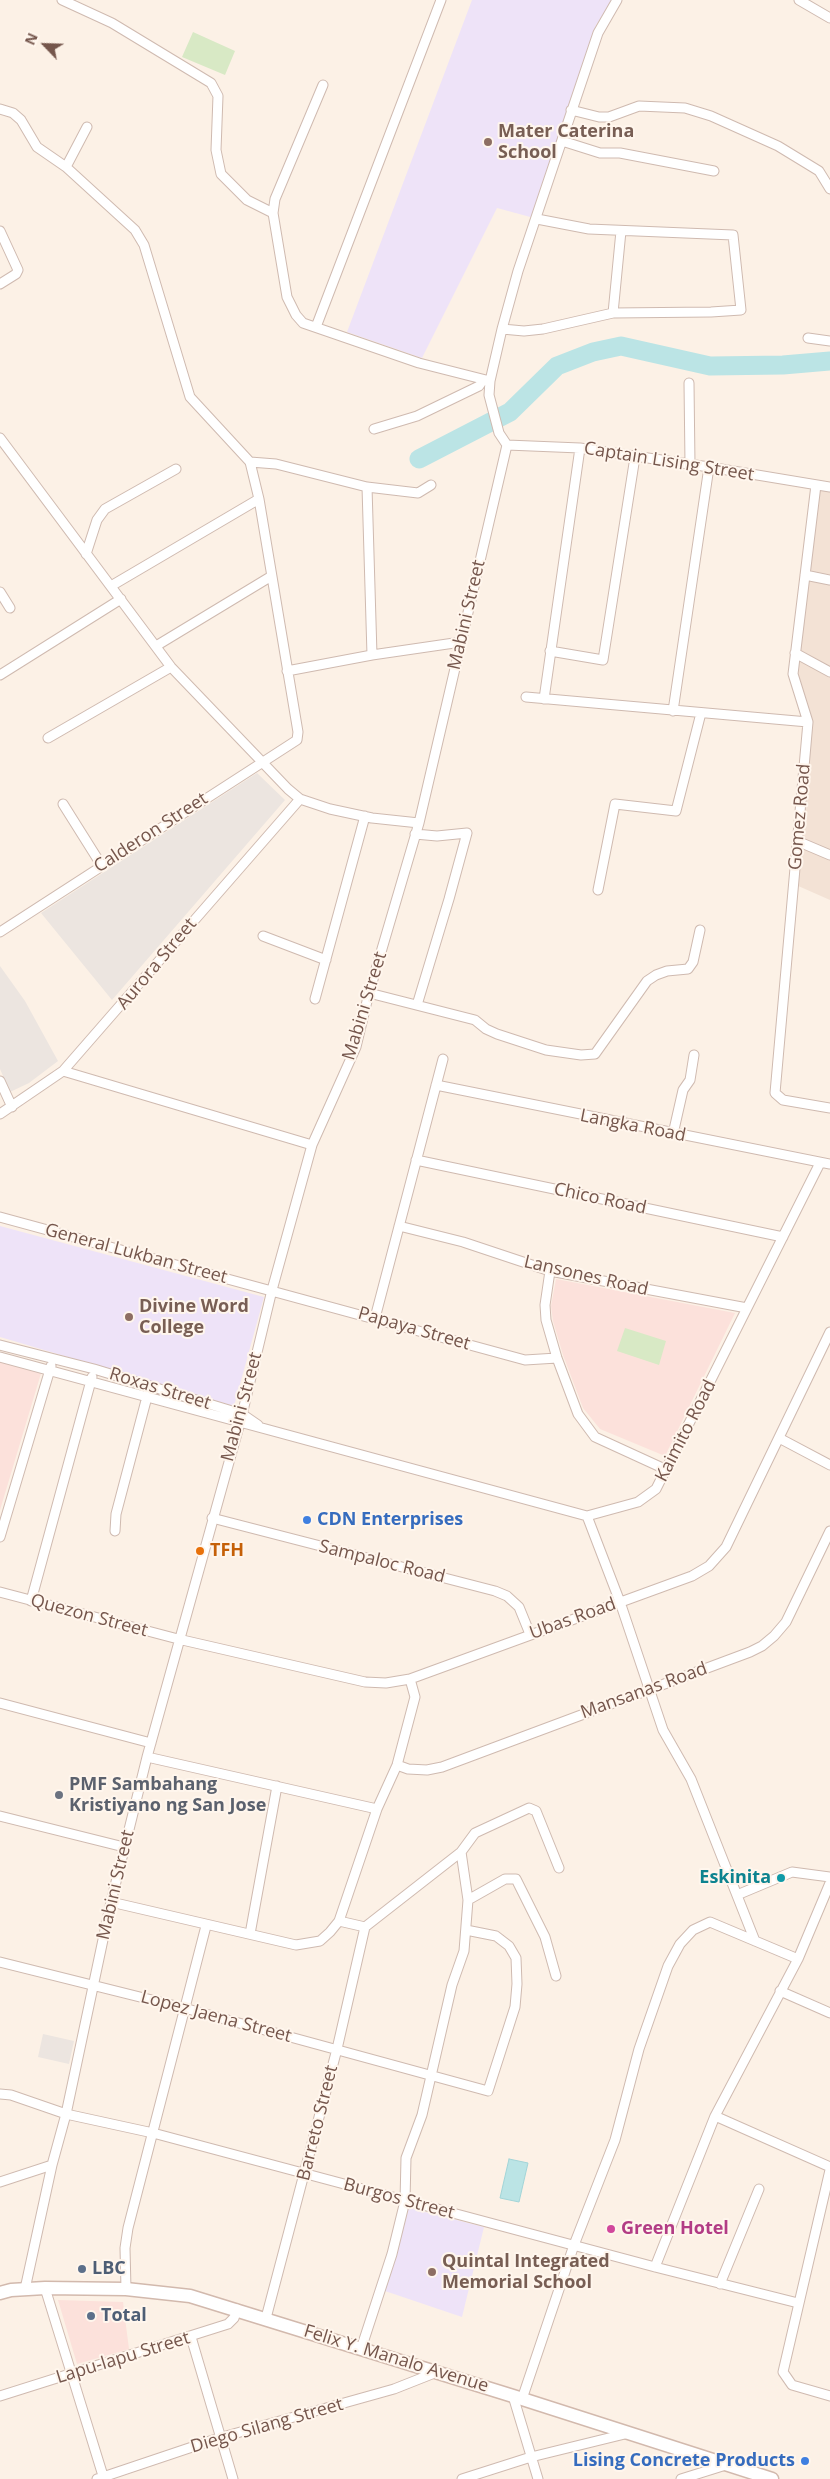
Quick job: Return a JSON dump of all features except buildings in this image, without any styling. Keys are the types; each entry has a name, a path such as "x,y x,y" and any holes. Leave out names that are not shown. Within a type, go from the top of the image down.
{"main road":[{"name":"Felix Y. Manalo Avenue","path":"4,2290 45,2288 126,2289 190,2296 518,2397 772,2479"}],"street":[{"path":"62,0 112,23 211,83 218,96 216,150 221,174 247,200 274,213"},
{"path":"316,328 441,0"},
{"path":"507,445 499,433 492,409 487,380 571,110 598,33 617,0"},
{"path":"799,0 830,18"},
{"path":"323,84 292,162 278,188 274,213 287,297 296,315 304,323 316,328 424,364 487,380"},
{"path":"571,110 599,117 609,116 639,106 685,108 711,116 778,146 819,171 830,189"},
{"path":"0,109 13,113 21,120 37,147 66,167 135,230 144,245 190,397 250,462 259,499 270,577 287,671 372,655 461,642"},
{"path":"66,167 87,127"},
{"path":"562,141 600,153 620,153 714,171"},
{"path":"502,328 524,331 543,329 613,313 740,310 733,235 589,229 537,219"},
{"path":"613,313 621,231"},
{"path":"0,232 18,270 16,274 0,284"},
{"path":"808,338 830,341"},
{"path":"374,429 416,416 479,386 487,380"},
{"path":"689,383 690,464"},
{"path":"0,438 172,667 260,762 300,799 324,808 364,816 418,823"},
{"name":"Captain Lising Street","path":"507,445 580,448 830,487"},
{"name":"Mabini Street","path":"25,2289 52,2165 66,2114 92,1984 147,1757 240,1418 272,1290 312,1145 356,1047 369,993 415,834 507,445"},
{"path":"544,698 580,448"},
{"path":"550,651 603,660 635,457"},
{"path":"250,462 276,464 367,487 418,493 431,485"},
{"path":"673,711 709,467"},
{"path":"86,554 96,520 105,509 176,469"},
{"name":"Gomez Road","path":"816,485 793,674 808,722 775,1093 783,1100 830,1108"},
{"path":"367,487 372,655"},
{"path":"111,586 259,499"},
{"path":"805,575 830,580"},
{"path":"156,646 270,577"},
{"path":"0,592 10,608"},
{"path":"0,675 121,599"},
{"path":"796,653 830,672"},
{"path":"48,738 172,667"},
{"name":"Calderon Street","path":"0,932 296,740 298,732 287,671"},
{"path":"526,697 808,722"},
{"path":"598,890 615,804 676,811 701,713"},
{"name":"Aurora Street","path":"0,1114 63,1071 300,799"},
{"path":"63,804 102,866"},
{"path":"315,999 364,816"},
{"path":"415,834 437,836 467,833 417,1005"},
{"path":"797,841 830,855"},
{"path":"369,993 476,1020 486,1029 497,1034 546,1050 581,1055 595,1054 647,981 667,971 688,969 693,962 700,930"},
{"path":"263,936 326,960"},
{"path":"673,1134 683,1090 690,1080 694,1055"},
{"path":"375,1318 443,1059"},
{"path":"63,1071 312,1145"},
{"path":"0,1081 12,1107"},
{"name":"Langka Road","path":"436,1085 830,1164"},
{"name":"Chico Road","path":"416,1160 783,1237"},
{"name":"Kaimito Road","path":"587,1516 645,1500 656,1489 820,1163"},
{"name":"General Lukban Street","path":"0,1217 272,1290"},
{"name":"Lansones Road","path":"399,1226 463,1242 550,1271 747,1308"},
{"path":"550,1271 545,1305 546,1320 557,1358 578,1414 595,1438 667,1470"},
{"name":"Papaya Street","path":"272,1290 525,1360 557,1358"},
{"name":"Ubas Road","path":"178,1639 366,1682 386,1683 410,1679 692,1576 709,1566 726,1547 830,1332"},
{"name":"Roxas Street","path":"0,1345 94,1369 150,1386 260,1426 372,1460 587,1516"},
{"name":"Roxas Street","path":"0,1357 146,1397 240,1418"},
{"path":"0,1537 53,1359"},
{"path":"32,1601 94,1369"},
{"path":"115,1531 116,1514 150,1386"},
{"path":"779,1438 830,1465"},
{"path":"587,1516 620,1602 663,1730 691,1779 755,1940"},
{"name":"Sampaloc Road","path":"212,1518 495,1591 507,1596 519,1607 530,1634"},
{"name":"Mansanas Road","path":"397,1765 428,1770 442,1768 750,1652 774,1636 786,1622 830,1531"},
{"name":"Quezon Street","path":"0,1592 178,1639"},
{"path":"111,1902 206,1926 296,1945 320,1941 339,1920 377,1809 397,1765 416,1697 410,1679"},
{"path":"0,1703 151,1743"},
{"path":"147,1757 377,1809"},
{"path":"250,1934 277,1786"},
{"path":"339,1920 365,1927 461,1852 474,1833 529,1808 536,1811 559,1868"},
{"path":"0,1816 124,1847"},
{"path":"361,2348 392,2254 405,2201 406,2158 410,2142 422,2115 452,1986 464,1951 468,1900 461,1852"},
{"path":"737,1895 792,1872 830,1877"},
{"path":"468,1900 506,1878 516,1879 545,1937 556,1976"},
{"path":"655,2267 715,2116 798,1959 830,1883"},
{"path":"538,2479 531,2457 518,2397 614,2140 639,2049 668,1966 680,1944 693,1930 710,1922 798,1959"},
{"path":"126,2289 125,2248 128,2228 206,1926"},
{"name":"Barreto Street","path":"266,2318 337,2049 365,1927"},
{"name":"Lopez Jaena Street","path":"0,1962 184,2008 488,2092 515,2007 517,1984 516,1958 509,1946 496,1936 466,1930"},
{"path":"780,1991 830,2013"},
{"name":"Burgos Street","path":"0,2094 11,2095 66,2114 153,2133 655,2267 798,2303"},
{"path":"715,2116 830,2169 783,2372 792,2385 830,2396"},
{"path":"0,2182 52,2165"},
{"path":"720,2284 759,2189"},
{"path":"45,2288 101,2478"},
{"name":"Lapu-lapu Street","path":"0,2396 228,2324 234,2318 237,2309"},
{"path":"191,2337 232,2479"},
{"name":"Diego Silang Street","path":"101,2478 219,2438 394,2389 437,2372"},
{"path":"462,2479 531,2457 631,2433"},
{"path":"681,2479 730,2464"}],"shaded area":[{"name":"Mater Caterina School","path":"472,0 613,0 596,25 534,218 497,208 422,358 347,332"},
{"path":"818,488 830,490 830,900 796,885 812,721 796,673"},
{"path":"257,773 285,800 112,1000 41,913"},
{"path":"0,966 25,1001 58,1061 29,1083 10,1092 0,1069"},
{"name":"Divine Word College","path":"0,1226 264,1297 234,1406 0,1337"},
{"path":"556,1279 735,1313 665,1456 600,1429 583,1408 563,1355 553,1321 551,1306"},
{"path":"0,1361 42,1370 0,1510"},
{"path":"43,2034 74,2041 69,2064 38,2057"},
{"name":"Quintal Integrated Memorial School","path":"409,2208 484,2227 462,2317 385,2291"},
{"path":"58,2300 123,2302 129,2349 77,2364"}],"green space":[{"path":"193,32 235,51 225,75 182,57"},
{"path":"625,1328 666,1341 659,1365 617,1351"}],"water":[{"path":"509,2159 528,2163 519,2202 500,2198"}],"waterway":[{"path":"419,459 510,412 557,366 593,352 621,346 710,366 783,365 830,361"}],"place":[{"name":"Mater Caterina School","path":"488,142"},
{"name":"Divine Word College","path":"129,1317"},
{"name":"CDN Enterprises","path":"307,1520"},
{"name":"TFH","path":"200,1551"},
{"name":"PMF Sambahang Kristiyano ng San Jose","path":"59,1795"},
{"name":"Eskinita","path":"781,1878"},
{"name":"Green Hotel","path":"611,2229"},
{"name":"LBC","path":"82,2269"},
{"name":"Quintal Integrated Memorial School","path":"432,2272"},
{"name":"Total","path":"91,2316"},
{"name":"Lising Concrete Products","path":"805,2461"}]}
